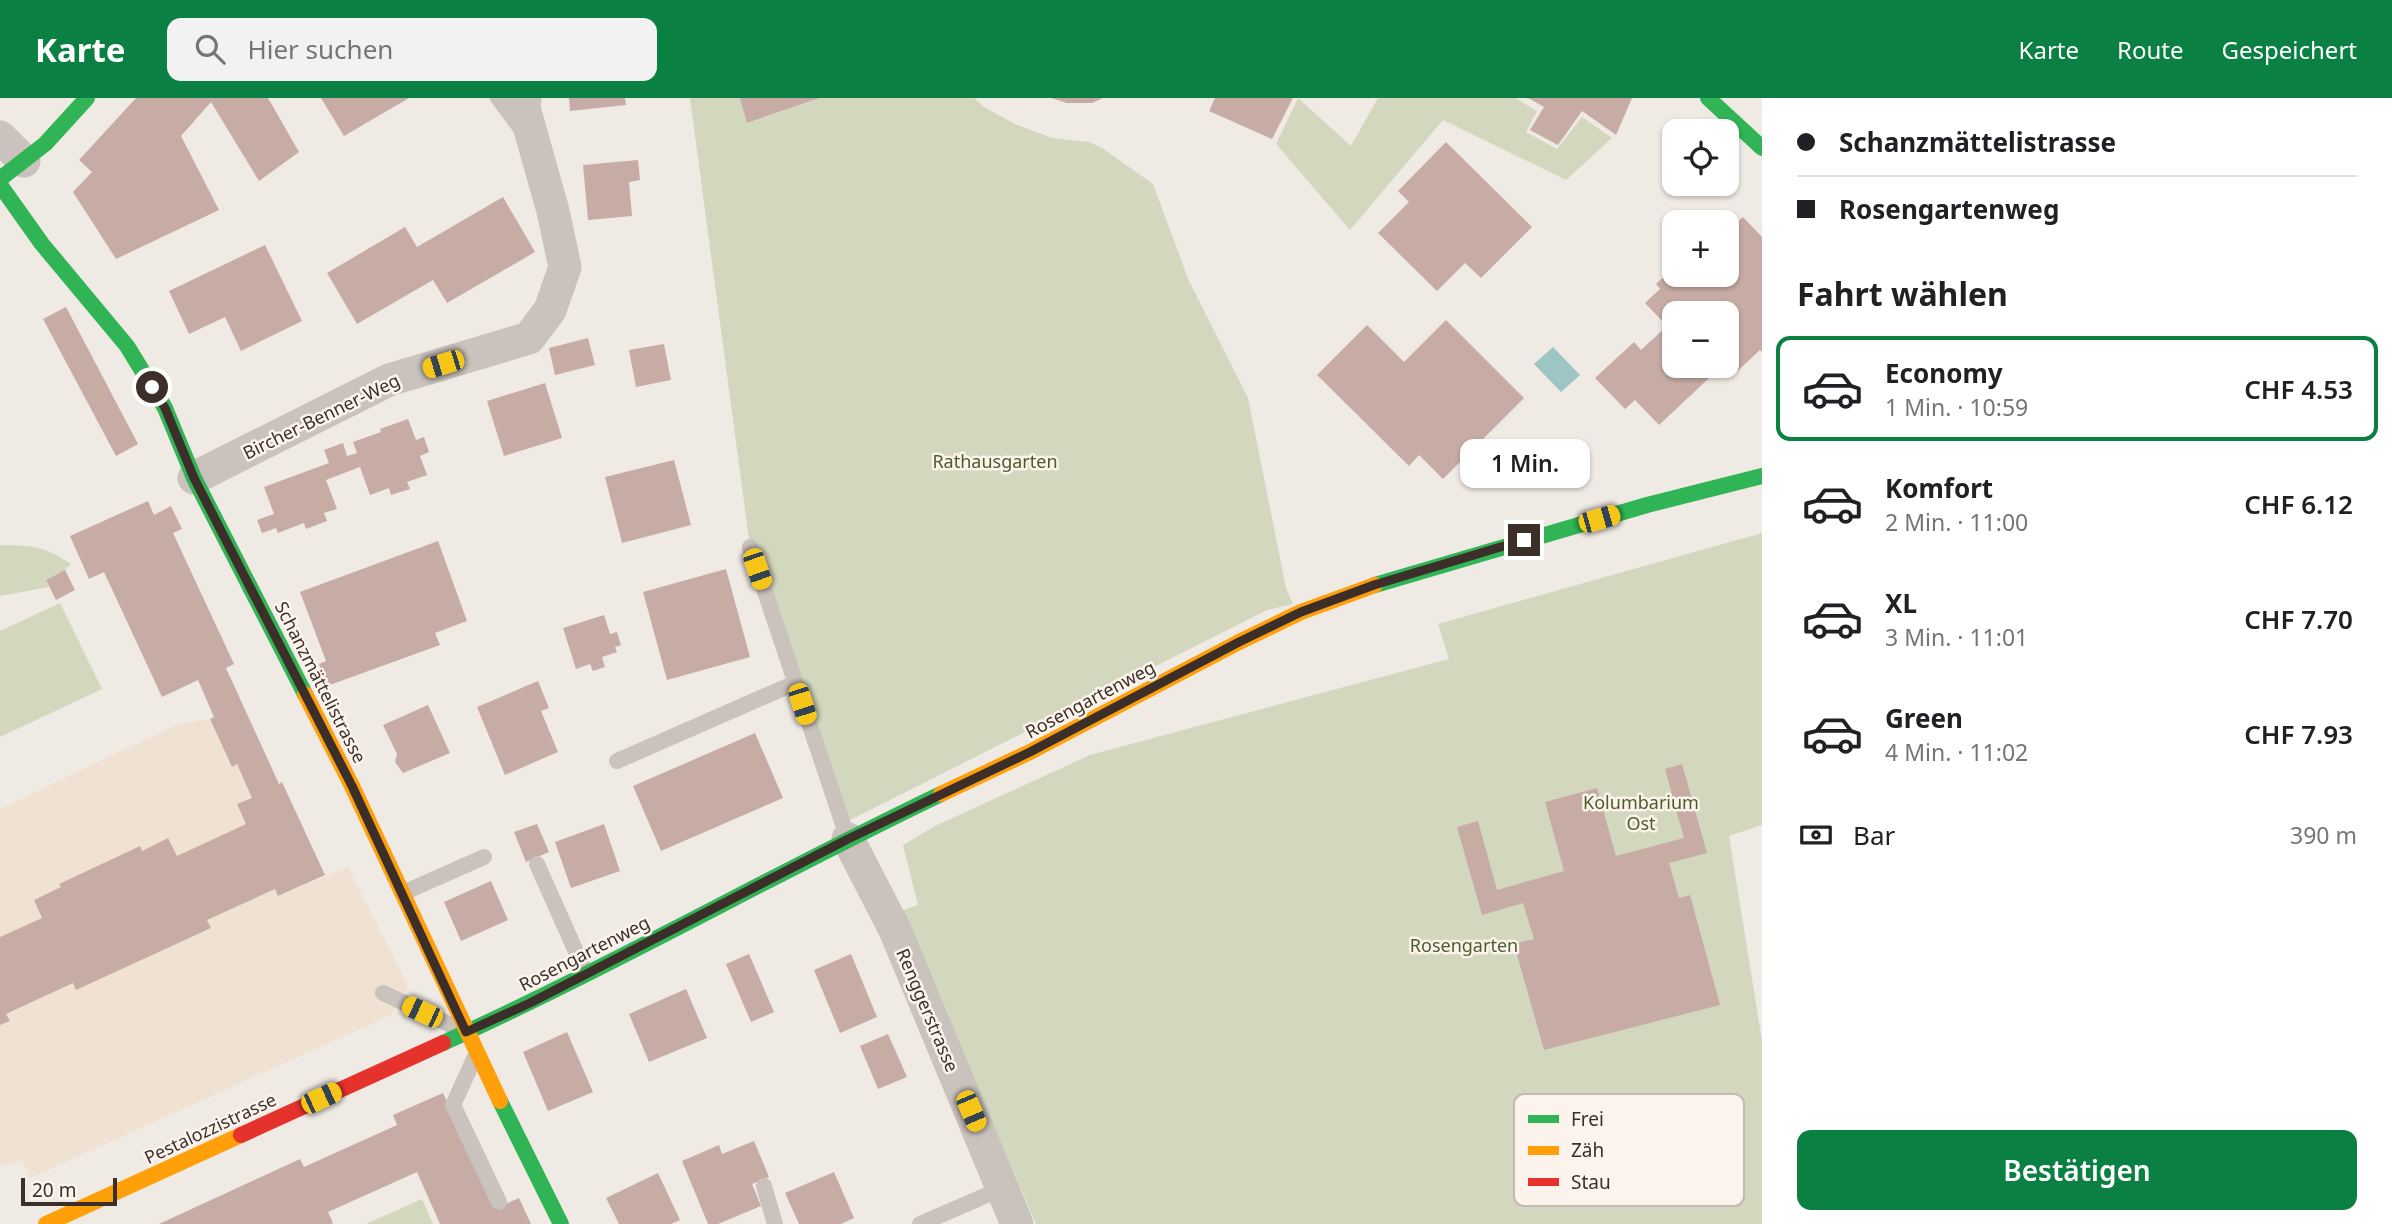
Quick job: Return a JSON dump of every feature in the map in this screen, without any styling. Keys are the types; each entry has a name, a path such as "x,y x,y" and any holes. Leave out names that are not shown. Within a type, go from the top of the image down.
{"street":[{"path":"0,136 12,170 45,144 87,98"},
{"name":"Bircher-Benner-Weg","path":"194,478 389,380 529,338 550,310 565,267 553,211 524,108 525,98"},
{"path":"1708,98 1762,148"},
{"name":"Schanzmättelistrasse","path":"0,185 42,244 127,346 165,408 194,478 314,709 403,893 466,1032 561,1224"},
{"name":"Rosengartenweg","path":"466,1032 530,1003 848,839 1030,752 1301,612 1374,585 1647,505 1762,476"},
{"name":"Renggerstrasse","path":"848,839 890,919 1017,1224"},
{"name":"Pestalozzistrasse","path":"46,1224 466,1032"}],"lane":[{"path":"498,98 510,117 533,142"},
{"path":"750,547 848,839"},
{"path":"617,761 795,683"},
{"path":"403,893 484,857"},
{"path":"537,864 586,974"},
{"path":"383,993 466,1032"},
{"path":"477,1054 453,1105 499,1202"},
{"path":"764,1186 775,1224"},
{"path":"920,1224 1003,1188"}],"green space":[{"name":"Rathausgarten","path":"690,98 740,98 748,123 815,98 974,98 984,107 1015,124 1052,138 1089,142 1102,148 1153,184 1189,281 1248,398 1286,588 1293,604 1267,610 850,820 750,547"},
{"path":"1298,98 1351,146 1378,98 1515,98 1537,111 1526,132 1557,149 1582,117 1612,138 1566,180 1443,120 1350,230 1276,144"},
{"name":"Rosengarten","path":"1762,533 1762,825 1729,836 1762,1041 1762,1224 1036,1224 901,911 918,905 903,845 935,826 1090,755 1449,659 1438,624"},
{"path":"0,545 37,548 53,553 71,564 46,580 49,587 0,596"},
{"path":"60,603 102,689 0,737 0,631"},
{"path":"422,1199 433,1224 366,1224"}],"shaded area":[{"path":"210,719 232,767 237,764 252,798 237,804 246,824 177,856 168,838 142,851 139,846 60,883 61,887 34,900 42,918 0,937 0,809 178,724"},
{"path":"348,867 408,986 391,1015 30,1178 23,1160 0,1166 0,1025 9,1021 6,1014 73,983 76,990 211,928 207,920 275,889 279,896"}],"water":[{"path":"1553,347 1580,375 1561,392 1534,364"}],"building":[{"path":"136,98 268,98 299,152 259,181 211,102 181,136 219,210 116,259 73,192 92,172 79,160"},
{"path":"321,98 409,98 344,136"},
{"path":"569,98 625,98 626,105 570,111"},
{"path":"740,98 820,98 747,123"},
{"path":"1051,98 1103,98 1092,103 1067,103"},
{"path":"1215,98 1293,98 1272,139 1209,111"},
{"path":"1528,98 1632,98 1616,135 1582,111 1558,145 1530,130 1544,107"},
{"path":"1446,142 1532,227 1481,278 1465,263 1437,291 1378,233 1409,202 1398,191"},
{"path":"638,160 640,180 629,182 632,216 588,220 583,165"},
{"path":"503,197 535,252 447,303 433,280 357,324 327,273 405,227 417,247"},
{"path":"1743,217 1762,237 1762,352 1760,350 1739,370 1739,301 1662,301 1662,321 1645,303 1660,289 1656,284 1662,278 1662,287 1739,287 1739,220"},
{"path":"265,245 302,321 241,351 225,317 189,334 169,291"},
{"path":"66,307 138,444 116,456 43,319"},
{"path":"1446,320 1524,398 1443,479 1419,455 1409,466 1317,375 1367,325 1404,362"},
{"path":"1662,331 1662,378 1709,378 1659,425 1635,400 1625,409 1595,378 1634,342 1641,350"},
{"path":"588,338 595,365 555,375 549,348"},
{"path":"664,344 671,380 636,387 629,350"},
{"path":"545,383 562,438 504,456 487,401"},
{"path":"408,419 416,440 424,437 429,452 420,456 427,475 407,482 410,489 391,495 389,488 370,495 360,467 326,480 337,509 324,513 327,521 306,529 304,523 278,533 276,528 262,533 257,520 274,514 264,487 329,463 324,450 343,443 347,456 357,453 353,442"},
{"path":"674,460 691,525 622,543 605,477"},
{"path":"148,501 154,515 171,506 182,529 173,533 234,664 226,668 279,784 282,782 325,875 278,896 275,889 207,920 211,928 76,990 73,983 6,1014 10,1021 0,1025 0,937 42,918 34,900 61,887 59,884 140,846 142,851 168,838 177,856 246,824 237,804 252,798 237,764 232,767 210,719 214,717 198,680 162,697 104,572 89,579 70,536"},
{"path":"438,541 467,621 435,633 440,645 327,686 319,664 326,661 300,592"},
{"path":"726,569 750,657 667,680 643,592"},
{"path":"65,570 75,590 56,600 46,580"},
{"path":"604,615 610,634 617,632 621,645 615,647 617,652 602,657 605,667 593,671 590,664 576,669 563,628"},
{"path":"538,681 549,708 541,711 558,752 505,775 477,707"},
{"path":"428,705 450,753 403,773 395,762 397,754 383,725"},
{"path":"755,733 783,798 661,851 633,786"},
{"path":"1682,764 1707,853 1669,863 1679,898 1690,895 1720,1005 1544,1050 1514,944 1534,939 1523,903 1482,915 1457,827 1478,821 1497,890 1564,871 1545,802 1597,788 1616,856 1684,838 1665,769"},
{"path":"537,824 549,852 526,862 514,832"},
{"path":"604,824 620,871 571,888 555,842"},
{"path":"491,881 508,920 461,941 444,902"},
{"path":"749,954 774,1012 751,1022 726,964"},
{"path":"851,954 877,1017 840,1033 814,970"},
{"path":"686,989 707,1038 649,1062 629,1014"},
{"path":"567,1032 593,1092 548,1111 523,1052"},
{"path":"888,1034 907,1077 878,1089 860,1046"},
{"path":"443,1093 496,1208 519,1198 531,1224 440,1224 417,1172 328,1212 333,1223 331,1224 159,1224 300,1159 304,1167 397,1125 393,1115"},
{"path":"754,1141 769,1177 752,1184 761,1206 718,1224 708,1224 682,1161 719,1145 722,1154"},
{"path":"834,1172 854,1218 841,1224 799,1224 785,1193"},
{"path":"658,1173 680,1220 671,1224 619,1224 606,1198"}],"traffic: fast":[{"path":"0,179 45,144 87,98"},
{"path":"1708,98 1762,148"},
{"path":"0,185 42,244 127,346 165,408 194,478 305,694"},
{"path":"1375,585 1647,505 1762,476"},
{"path":"443,1043 569,983 941,794"},
{"path":"500,1101 561,1224"}],"traffic: slow":[{"path":"941,794 1030,752 1301,612 1375,585"},
{"path":"305,694 352,786 500,1101"},
{"path":"46,1224 241,1135"}],"traffic: jam":[{"path":"241,1135 443,1043"}],"route":[{"path":"152,387 165,408 194,478 352,786 466,1032 530,1003 848,839 1030,752 1301,612 1374,585 1524,540"}],"park label":[{"name":"Kolumbarium Ost","path":"1641,812"}]}
